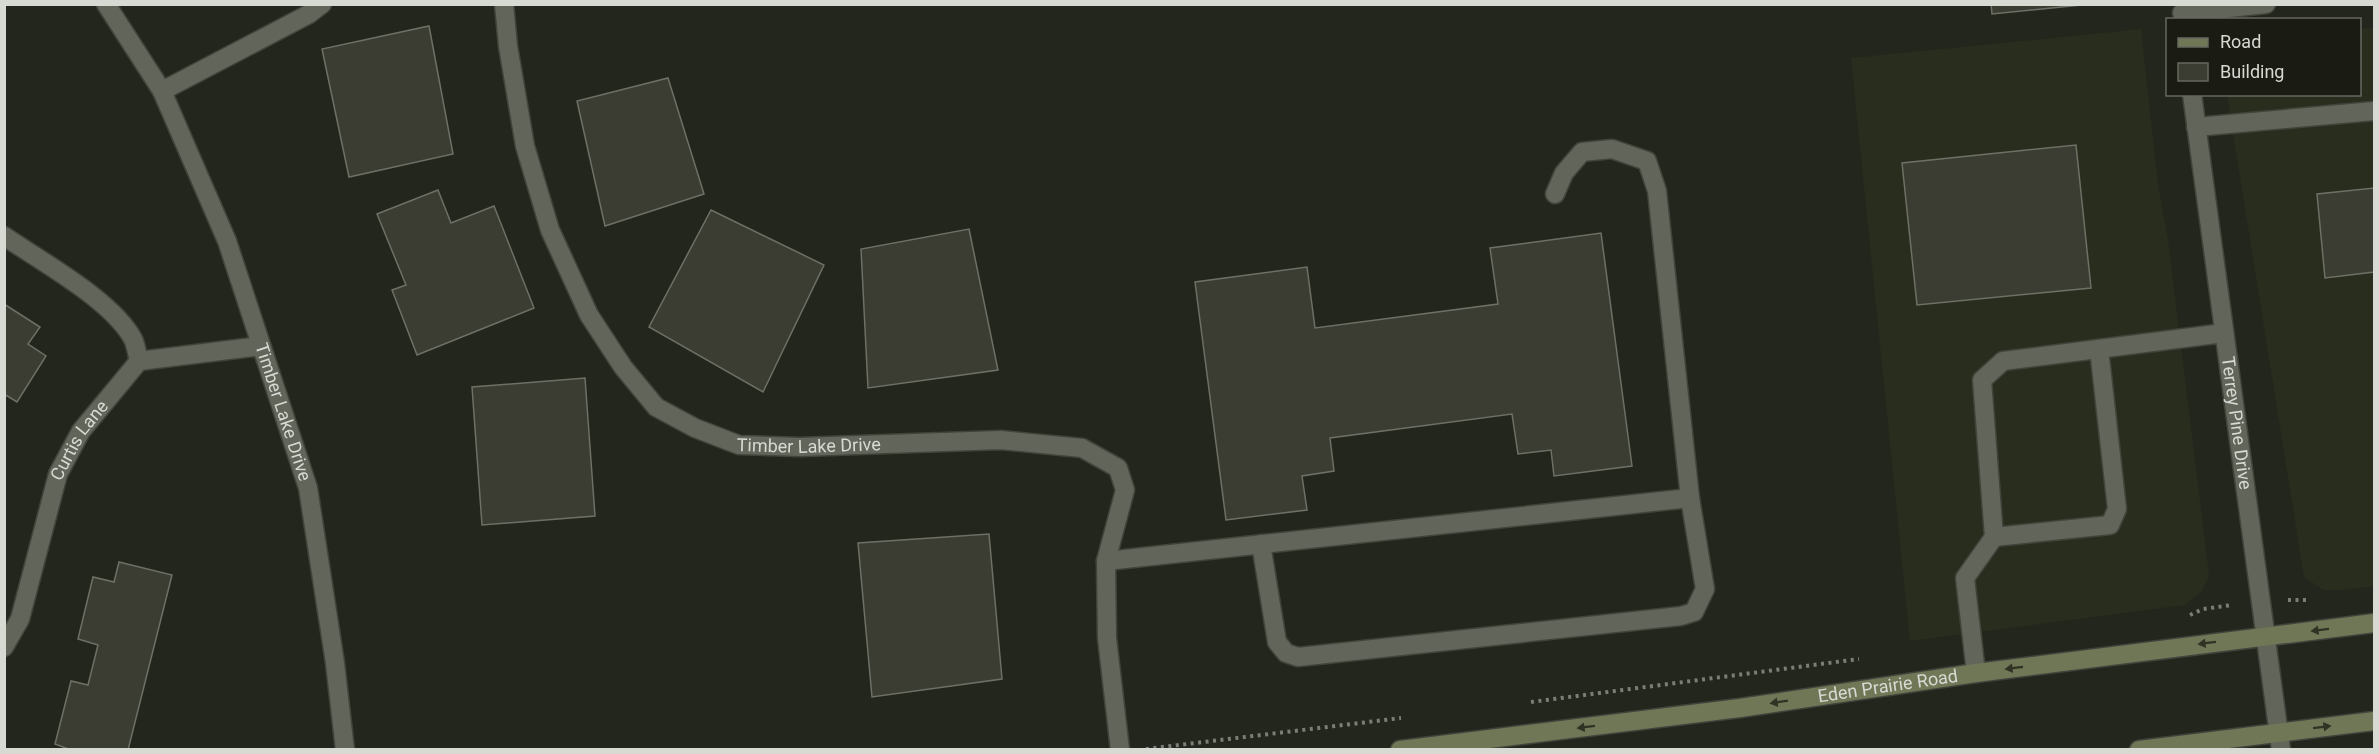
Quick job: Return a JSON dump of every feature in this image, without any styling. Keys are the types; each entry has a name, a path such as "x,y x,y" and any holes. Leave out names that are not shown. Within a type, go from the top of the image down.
{"main road":[{"name":"Eden Prairie Road","path":"1400,750 1740,708 1976,674 2374,623"},
{"path":"2139,750 2280,741 2374,721"}],"street":[{"name":"Timber Lake Drive","path":"106,4 162,91 227,241 308,488 335,663 345,750"},
{"path":"162,91 309,14 322,4"},
{"name":"Timber Lake Drive","path":"504,4 508,46 525,146 550,230 589,315 622,367 656,406 695,428 739,445 800,447 1001,440 1082,448 1118,468 1125,490 1106,561 1107,638 1120,750"},
{"path":"2182,12 2266,4"},
{"name":"Terrey Pine Drive","path":"2192,96 2280,741"},
{"path":"2196,127 2374,111"},
{"path":"1261,544 1276,642 1286,653 1298,657 1681,616 1694,612 1705,589 1690,498 1657,191 1647,161 1612,149 1582,152 1564,173 1556,194"},
{"path":"4,236 94,298 121,322 134,340 139,362 261,346"},
{"path":"1976,674 1965,578 1994,537 1982,380 2003,361 2224,333"},
{"path":"1994,537 2110,525 2117,509 2099,349"},
{"name":"Curtis Lane","path":"4,647 20,619 58,474 81,431 139,362"},
{"path":"1106,561 1690,498"}],"path":[{"path":"2182,619 2203,609 2260,602 2306,599 2316,601"},
{"path":"1524,703 1860,658"},
{"path":"1146,750 1406,718"}],"shaded area":[{"path":"2374,28 2374,586 2323,590 2304,577 2227,96 2361,96 2361,29"},
{"path":"2141,29 2158,184 2168,240 2209,575 2202,591 2185,605 1910,641 1851,58"}],"building":[{"path":"1991,4 2081,4 2081,5 1992,14"},
{"path":"429,26 453,154 349,177 322,49"},
{"path":"668,78 704,194 605,226 577,101"},
{"path":"2076,145 2091,288 1917,305 1902,163"},
{"path":"2374,188 2374,272 2325,278 2317,194"},
{"path":"438,190 451,223 494,206 534,308 417,355 392,290 406,285 377,214"},
{"path":"711,210 824,265 763,392 649,327"},
{"path":"969,229 998,370 868,388 861,249"},
{"path":"1601,233 1632,466 1554,476 1551,450 1518,454 1512,414 1330,438 1334,471 1302,476 1307,510 1226,520 1195,282 1307,267 1315,328 1498,304 1490,248"},
{"path":"4,304 40,327 28,344 46,356 17,402 4,394"},
{"path":"585,378 595,516 482,525 472,387"},
{"path":"989,534 1002,679 872,697 858,543"},
{"path":"119,562 172,575 128,750 71,750 55,744 71,681 88,685 98,645 78,639 93,577 114,582"}]}
